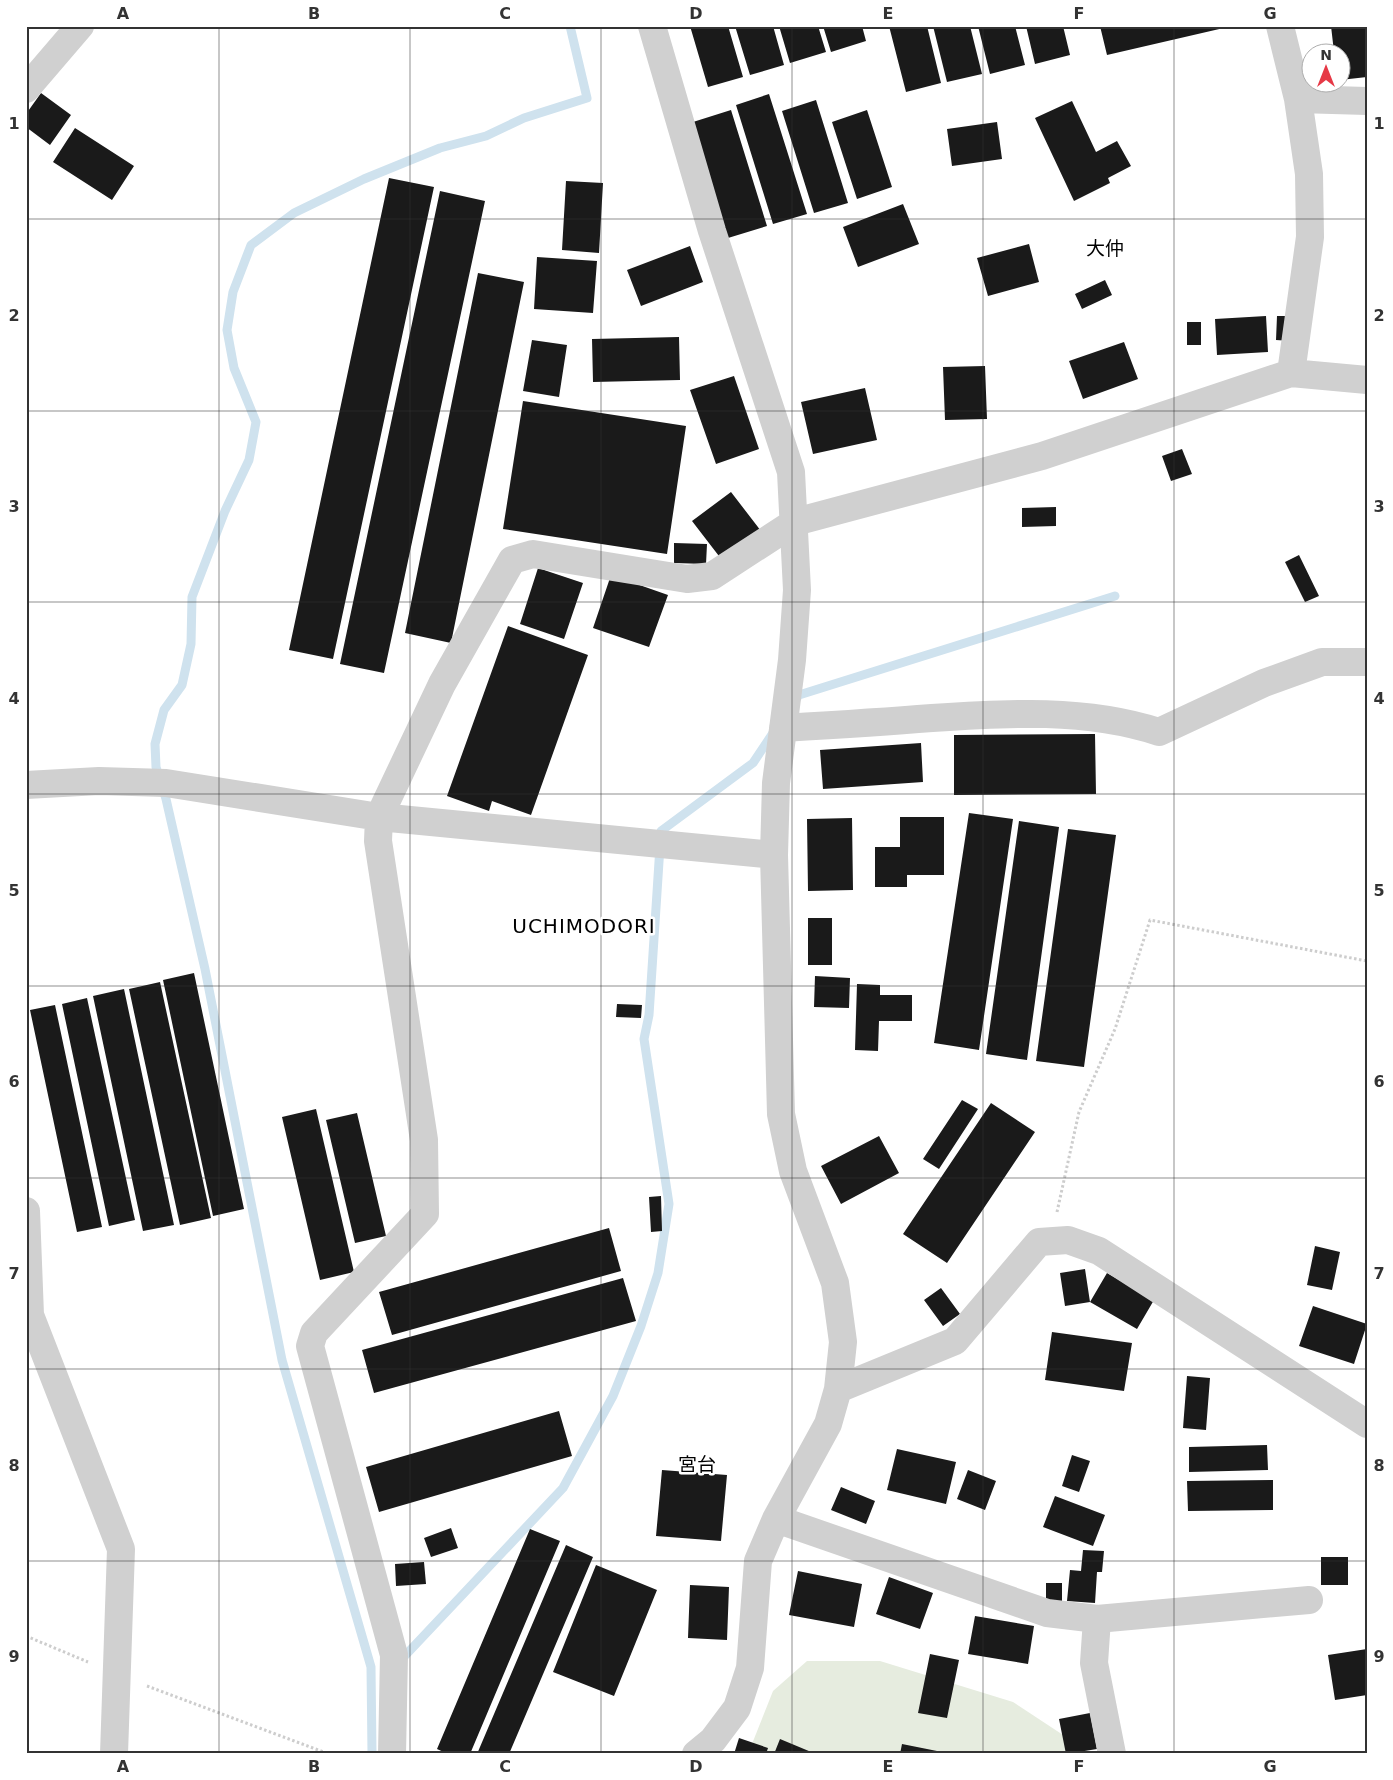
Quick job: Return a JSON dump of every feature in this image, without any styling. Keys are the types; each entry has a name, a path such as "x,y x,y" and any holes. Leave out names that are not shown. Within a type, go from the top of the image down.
{"street":[{"path":"26,89 80,26"},
{"path":"652,26 712,231 791,472 797,590 792,660 776,784 774,855 781,1114 793,1171 834,1283 844,1342 838,1389 828,1424 776,1519 758,1562 750,1668 737,1708 713,1740 696,1754"},
{"path":"1280,26 1298,99 1309,174 1310,238 1292,373"},
{"path":"1298,99 1367,101"},
{"path":"392,1754 394,1655 310,1346 314,1333 425,1214 424,1140 378,840 379,817 442,684 512,560 533,554 687,579 712,576 795,522 1042,456 1292,373 1367,380"},
{"path":"783,728 996,714 1067,715 1128,722 1159,732 1264,683 1322,662 1367,662"},
{"path":"26,785 99,781 166,784 379,817 774,855"},
{"path":"26,1212 30,1316 121,1549 114,1754"},
{"path":"838,1389 955,1341 1039,1242 1068,1240 1099,1251 1367,1424"},
{"path":"776,1519 1047,1613 1097,1619 1309,1600"},
{"path":"1097,1619 1094,1663 1112,1754"}],"path":[{"path":"1050,1242 1079,1112 1115,1029 1150,920 1367,961"},
{"path":"26,1636 118,1675 329,1754"}],"shaded area":[{"path":"807,1661 880,1661 1013,1702 1092,1754 748,1754 773,1691"}],"building":[{"path":"690,26 728,26 743,77 708,87"},
{"path":"735,26 773,26 784,65 750,75"},
{"path":"779,26 818,26 826,52 790,63"},
{"path":"823,26 862,26 866,41 831,52"},
{"path":"889,26 927,26 941,83 906,92"},
{"path":"933,26 970,26 982,74 947,82"},
{"path":"978,26 1015,26 1025,65 990,74"},
{"path":"1026,26 1063,26 1070,55 1035,64"},
{"path":"1100,26 1228,26 1228,27 1107,55"},
{"path":"1331,26 1367,26 1367,77 1350,79 1350,42 1333,42"},
{"path":"41,93 71,115 50,145 26,127 26,114"},
{"path":"769,94 807,214 773,224 736,105"},
{"path":"816,100 848,203 814,213 782,111"},
{"path":"1072,101 1096,152 1117,141 1131,166 1108,178 1110,183 1074,201 1035,118"},
{"path":"731,110 767,226 728,238 693,122"},
{"path":"867,110 892,187 857,199 832,122"},
{"path":"997,122 1002,159 952,166 947,129"},
{"path":"75,128 134,166 112,200 53,162"},
{"path":"389,178 434,187 333,659 289,650"},
{"path":"566,181 603,183 599,253 562,250"},
{"path":"440,191 485,201 384,673 340,664"},
{"path":"903,204 919,244 858,267 843,227"},
{"path":"1029,244 1039,282 988,296 977,258"},
{"path":"690,246 703,282 641,306 627,270"},
{"path":"537,257 597,261 593,313 534,309"},
{"path":"478,273 524,282 451,643 405,633"},
{"path":"1105,280 1112,295 1082,309 1075,294"},
{"path":"1266,316 1268,352 1217,355 1215,319"},
{"path":"1277,316 1292,316 1291,341 1276,340"},
{"path":"1187,322 1201,322 1201,345 1187,345"},
{"path":"679,337 680,380 593,382 592,339"},
{"path":"532,340 567,345 559,397 523,391"},
{"path":"1124,342 1138,379 1083,399 1069,361"},
{"path":"985,366 987,419 945,420 943,367"},
{"path":"734,376 759,449 716,464 690,390"},
{"path":"865,388 877,440 813,454 801,402"},
{"path":"523,401 686,426 667,554 503,529"},
{"path":"1182,449 1192,474 1171,481 1162,456"},
{"path":"731,492 761,531 722,560 692,521"},
{"path":"1056,507 1056,526 1022,527 1022,508"},
{"path":"674,543 707,544 706,564 674,563"},
{"path":"1299,555 1319,596 1305,602 1285,562"},
{"path":"538,568 583,583 564,639 520,624"},
{"path":"611,575 668,595 649,647 593,628"},
{"path":"508,626 588,655 531,815 492,801 489,811 447,796"},
{"path":"1095,734 1096,794 954,795 954,735"},
{"path":"921,743 923,782 823,789 820,750"},
{"path":"969,813 1013,819 979,1050 934,1043"},
{"path":"900,817 944,817 944,875 907,875 907,887 875,887 875,847 900,847"},
{"path":"852,818 853,890 808,891 807,819"},
{"path":"1019,821 1059,827 1027,1060 986,1054"},
{"path":"1068,829 1116,835 1084,1067 1036,1061"},
{"path":"808,918 832,918 832,965 808,965"},
{"path":"194,973 244,1209 213,1216 163,980"},
{"path":"815,976 850,978 849,1008 814,1007"},
{"path":"160,982 211,1218 180,1225 129,989"},
{"path":"857,984 880,985 880,995 912,995 912,1021 879,1021 878,1051 855,1050"},
{"path":"124,989 174,1225 143,1231 93,996"},
{"path":"87,998 135,1220 109,1226 62,1004"},
{"path":"617,1004 642,1005 641,1018 616,1017"},
{"path":"55,1005 102,1227 77,1232 30,1010"},
{"path":"962,1100 978,1109 939,1169 923,1159"},
{"path":"991,1103 1035,1132 947,1263 903,1234"},
{"path":"316,1109 354,1272 320,1280 282,1117"},
{"path":"357,1113 386,1236 355,1243 326,1120"},
{"path":"879,1136 899,1173 841,1204 821,1166"},
{"path":"661,1196 662,1231 651,1232 649,1197"},
{"path":"609,1228 621,1271 392,1335 379,1292"},
{"path":"1315,1246 1340,1252 1332,1290 1307,1285"},
{"path":"1085,1269 1090,1302 1065,1306 1060,1273"},
{"path":"1107,1273 1154,1300 1137,1329 1090,1302"},
{"path":"623,1278 636,1321 374,1393 362,1350"},
{"path":"941,1288 960,1314 943,1326 924,1300"},
{"path":"1313,1306 1367,1324 1354,1364 1299,1346"},
{"path":"1052,1332 1132,1343 1124,1391 1045,1380"},
{"path":"1187,1376 1210,1378 1206,1430 1183,1428"},
{"path":"559,1411 572,1456 379,1512 366,1467"},
{"path":"1267,1445 1268,1470 1189,1472 1189,1447"},
{"path":"897,1449 956,1462 946,1504 887,1490"},
{"path":"1072,1455 1090,1461 1079,1492 1062,1486"},
{"path":"662,1470 727,1475 721,1541 656,1536"},
{"path":"968,1470 996,1481 985,1510 957,1499"},
{"path":"1273,1480 1273,1510 1188,1511 1187,1481"},
{"path":"841,1487 875,1501 866,1524 831,1510"},
{"path":"1055,1496 1105,1515 1093,1546 1043,1527"},
{"path":"451,1528 458,1548 431,1557 424,1538"},
{"path":"530,1529 560,1541 470,1754 448,1754 437,1749"},
{"path":"566,1545 593,1557 509,1754 477,1754"},
{"path":"1083,1550 1104,1551 1102,1572 1097,1572 1095,1603 1067,1601 1070,1570 1081,1571"},
{"path":"1321,1557 1348,1557 1348,1585 1321,1585"},
{"path":"424,1562 426,1584 396,1586 395,1564"},
{"path":"596,1565 657,1590 614,1696 553,1672"},
{"path":"798,1571 862,1584 854,1627 789,1615"},
{"path":"889,1577 933,1593 920,1629 876,1614"},
{"path":"1046,1583 1062,1583 1062,1601 1046,1601"},
{"path":"690,1585 729,1587 727,1640 688,1638"},
{"path":"975,1616 1034,1626 1028,1664 968,1654"},
{"path":"1367,1649 1367,1695 1335,1700 1328,1655"},
{"path":"930,1654 959,1660 947,1718 918,1713"},
{"path":"1090,1713 1097,1749 1066,1754 1059,1719"},
{"path":"739,1738 768,1748 766,1754 734,1754"},
{"path":"780,1739 816,1754 774,1754"},
{"path":"902,1744 947,1753 947,1754 900,1754"}],"waterway":[{"path":"372,1754 371,1667 282,1360 205,969 166,799 156,767 155,744 164,710 182,685 191,644 192,597 225,511 249,460 256,422 234,368 227,330 233,292 251,245 294,213 364,179 440,148 486,136 524,118 587,98 570,26"},
{"path":"794,702 799,695 1115,596"},
{"path":"400,1661 563,1488 613,1396 641,1326 658,1273 669,1204 644,1039 649,1015 661,831 753,763 773,733"}],"district":[{"name":"大仲","path":"1105,248"},
{"name":"UCHIMODORI","path":"584,926"},
{"name":"宮台","path":"697,1464"}]}
